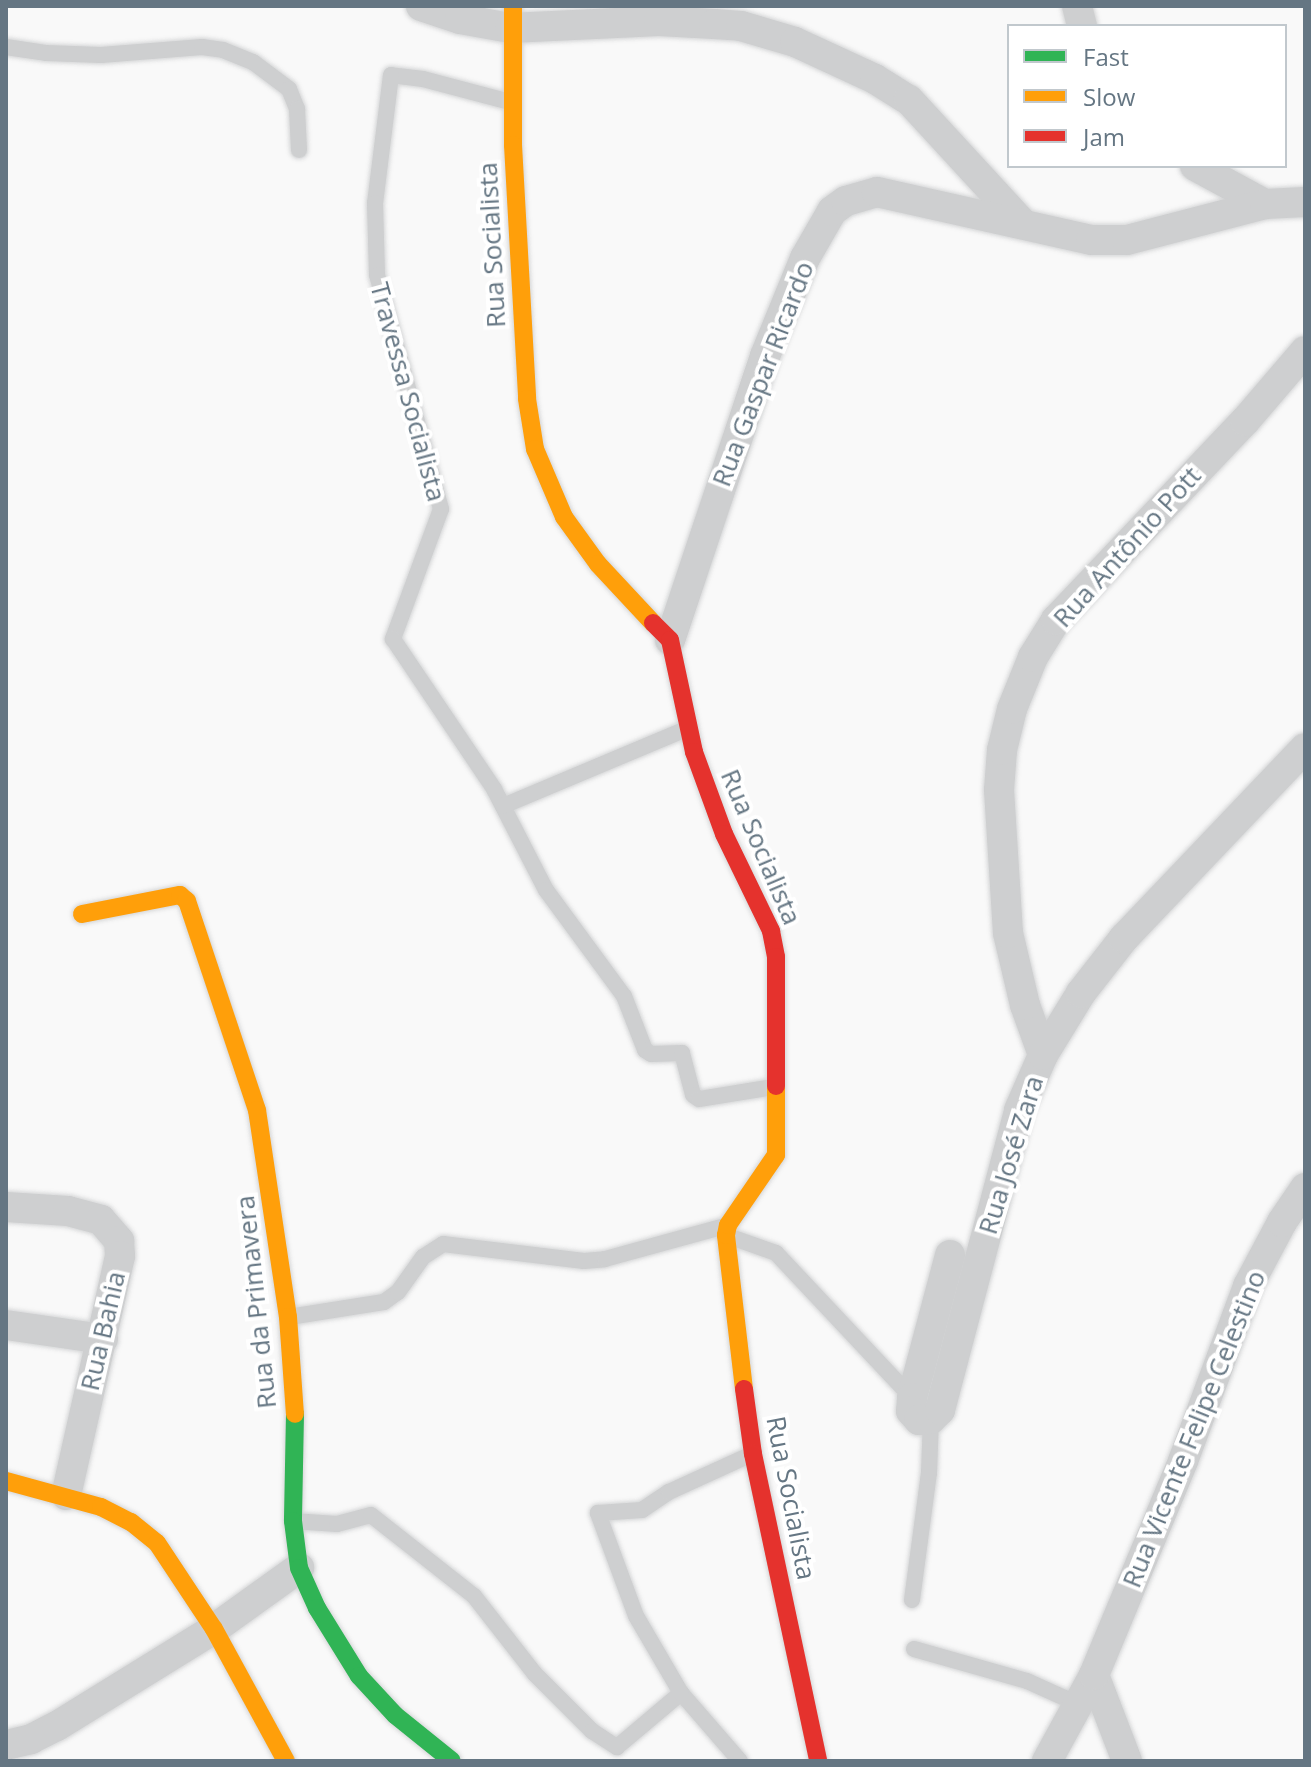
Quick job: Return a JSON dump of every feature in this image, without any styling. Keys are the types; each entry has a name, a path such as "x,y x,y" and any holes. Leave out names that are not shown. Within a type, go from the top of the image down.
{"street":[{"path":"421,6 460,19 512,17 741,26 795,42 875,79 909,100 1022,223"},
{"name":"Rua Socialista","path":"512,17 512,103 527,399 535,449 564,517 598,564 670,640 689,727 724,834 771,931 778,1011 776,1155 727,1230 731,1300 753,1454 818,1761"},
{"path":"1199,168 1265,204"},
{"name":"Rua Gaspar Ricardo","path":"670,640 765,356 805,258 832,211 846,201 877,192 1091,240 1127,240 1265,204 1305,202"},
{"name":"Rua Antônio Pott","path":"1043,1055 1025,1005 1008,933 999,790 1002,750 1012,709 1033,657 1056,620 1245,421 1305,351"},
{"name":"Rua José Zara","path":"950,1255 921,1409 940,1410 1019,1110 1043,1055 1081,993 1124,938 1305,748"},
{"name":"Rua da Primavera","path":"82,914 180,895 187,901 257,1110 288,1317 295,1404 293,1521 299,1568 317,1608 359,1676 395,1715 452,1761"},
{"name":"Rua Vicente Felipe Celestino","path":"1047,1761 1094,1675 1183,1461 1248,1286 1282,1222 1305,1188"},
{"name":"Rua Bahia","path":"6,1207 68,1211 101,1220 113,1230 120,1256 66,1495"},
{"path":"6,1325 103,1339"},
{"path":"6,1481 66,1495 131,1522 157,1543 214,1629 286,1761"},
{"path":"6,1745 31,1739 57,1726 214,1629 299,1568"},
{"path":"1094,1675 1127,1761"}],"lane":[{"path":"6,47 46,53 101,55 202,47 223,50 253,62 289,89 297,109 299,150"},
{"name":"Travessa Socialista","path":"512,103 423,79 391,75 375,203 377,275 441,509 393,639 503,806 546,890 624,996 645,1050 651,1054 682,1053 696,1098 704,1100 775,1087"},
{"path":"503,806 689,727"},
{"path":"288,1317 384,1302 398,1292 423,1257 443,1244 584,1261 605,1259 727,1230 776,1253 921,1409 929,1473 912,1600"},
{"path":"740,1761 681,1693 636,1616 598,1513 642,1510 669,1492 753,1454"},
{"path":"293,1521 337,1524 371,1515 474,1596 535,1674 592,1731 617,1747 681,1693"},
{"path":"914,1649 1027,1681 1078,1704"}],"traffic: fast":[{"path":"295,1414 293,1521 299,1568 317,1608 359,1676 395,1715 452,1761"}],"traffic: slow":[{"path":"513,6 513,145 527,399 535,449 564,517 598,564 653,623"},
{"path":"82,914 180,895 187,901 257,1110 288,1317 295,1414"},
{"path":"744,1389 726,1235 728,1225 776,1155 776,1086"},
{"path":"6,1481 101,1507 131,1522 157,1543 214,1629 286,1761"}],"traffic: jam":[{"path":"653,623 670,640 694,752 724,834 771,931 776,957 776,1086"},
{"path":"744,1389 753,1454 818,1761"}]}
